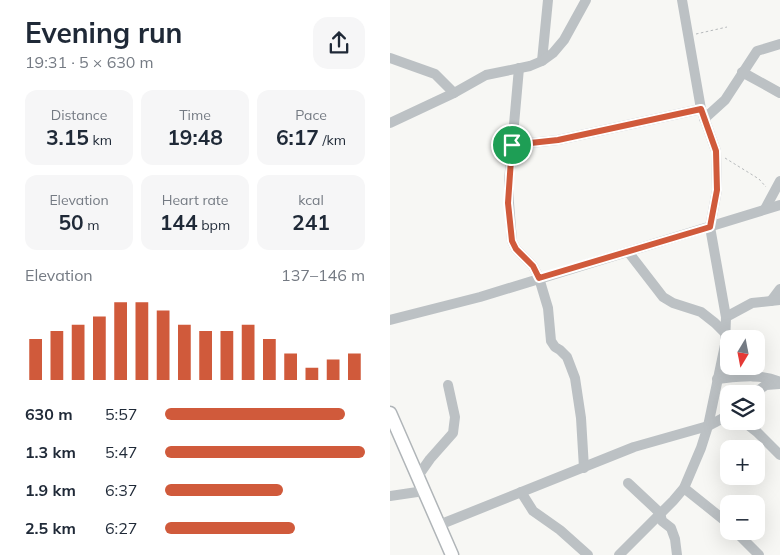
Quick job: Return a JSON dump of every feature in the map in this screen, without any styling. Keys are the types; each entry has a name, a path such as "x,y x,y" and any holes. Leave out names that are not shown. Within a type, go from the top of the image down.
{"main road":[{"path":"390,413 452,555"}],"street":[{"path":"542,61 548,0"},
{"path":"390,123 454,93 486,75 542,61 553,53 564,40 586,0"},
{"path":"682,0 702,114 716,151 717,190 710,227 726,318 726,330"},
{"path":"512,145 558,140 702,114 725,100 759,49 780,44"},
{"path":"390,58 435,74 454,93"},
{"path":"519,68 508,203 512,241 516,249 533,266 539,278 548,308 552,341 555,347 567,357 575,378 581,418 584,468"},
{"path":"742,72 780,92"},
{"path":"390,320 452,306 539,278 629,253 765,209 776,202 780,181"},
{"path":"629,253 663,297 673,303 701,312 722,330"},
{"path":"726,318 752,303 775,300 780,289"},
{"path":"620,555 684,488 708,426 720,368"},
{"path":"717,379 755,377 780,383"},
{"path":"765,386 780,383"},
{"path":"418,476 453,433 455,417 448,385"},
{"path":"439,525 643,444 708,426 720,420"},
{"path":"754,430 780,455"},
{"path":"628,483 660,513 662,521 672,531 677,555"},
{"path":"684,488 720,517"},
{"path":"390,496 424,491"},
{"path":"521,492 533,511 565,534 588,555"},
{"path":"745,540 759,555"}],"path":[{"path":"688,36 727,27"},
{"path":"716,151 763,183 776,202"}],"route":[{"path":"701,109 716,151 717,190 710,227 629,253 539,278 533,266 520,254 512,241 508,203 512,145 558,140 701,109"}]}
